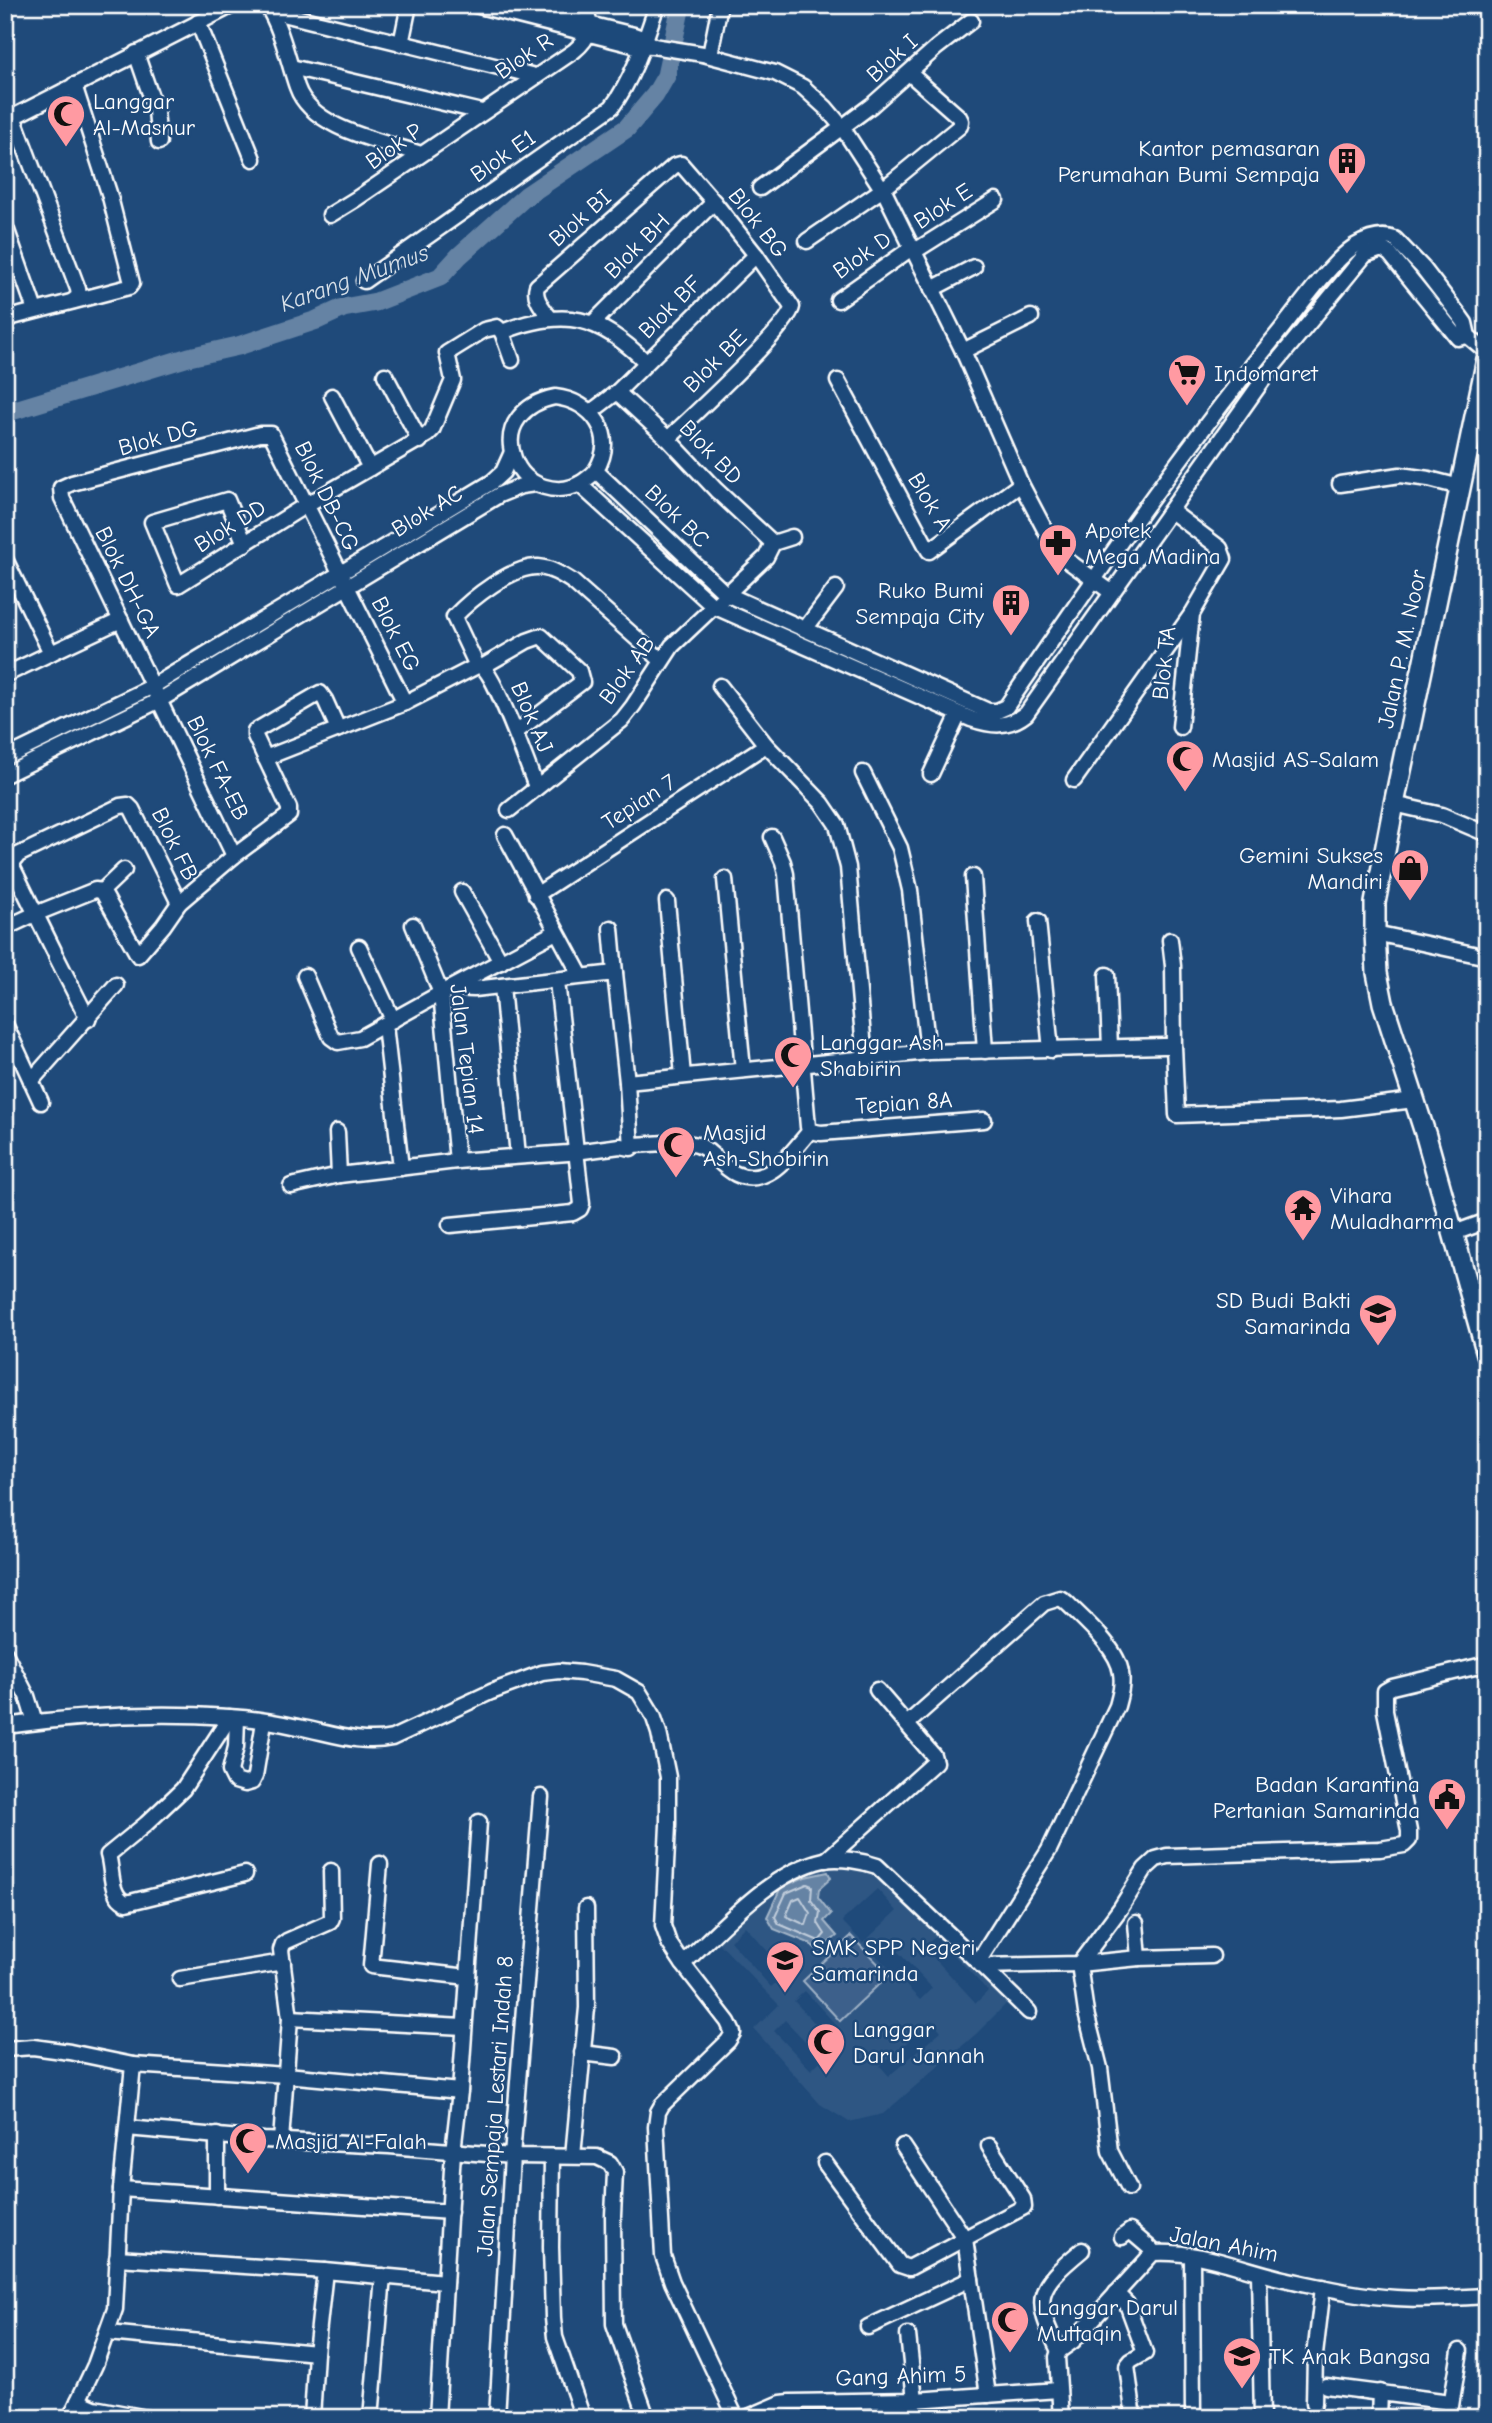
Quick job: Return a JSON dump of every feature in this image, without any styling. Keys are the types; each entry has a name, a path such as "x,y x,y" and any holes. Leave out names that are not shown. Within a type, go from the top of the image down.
{"highway":[{"name":"Jalan P. M. Noor","path":"1487,359 1375,903 1377,974 1383,1003 1454,1234 1487,1354"}],"street":[{"path":"73,301 79,296 78,289 9,118 233,5"},
{"path":"401,44 409,5"},
{"path":"510,5 532,7 589,29"},
{"path":"586,5 589,29"},
{"name":"Blok E1","path":"364,281 612,107 650,44 654,5"},
{"path":"707,54 720,5"},
{"path":"478,6 707,54 775,73 803,87 826,108 883,189 963,351 1021,484 1059,551 1073,565 1111,592"},
{"path":"269,8 401,44 535,76"},
{"path":"269,8 299,91 311,108 330,124 422,154"},
{"name":"Blok I","path":"760,188 842,128 971,21"},
{"path":"198,22 253,159"},
{"name":"Blok R","path":"482,112 574,51 586,41 589,29"},
{"path":"136,53 156,111 159,142"},
{"path":"291,67 482,112"},
{"path":"807,241 883,189 954,131 961,121 909,73"},
{"path":"5,319 121,289 132,282 109,193 74,85"},
{"name":"Blok P","path":"330,215 482,112"},
{"name":"Blok BG","path":"681,164 755,255 790,303 792,313"},
{"name":"Blok BI","path":"550,318 537,300 537,286 674,166 681,164"},
{"name":"Blok E","path":"914,249 996,200"},
{"name":"Blok BH","path":"593,323 714,202"},
{"path":"5,225 36,310"},
{"path":"1380,243 1458,338 1468,336 1487,352"},
{"path":"579,484 713,606 990,726 1017,722 1026,714 1279,360 1354,266 1380,243"},
{"path":"1094,578 1218,408 1329,271 1355,246 1380,243"},
{"name":"Blok D","path":"838,300 914,249"},
{"name":"Blok BF","path":"591,412 617,392 755,255"},
{"path":"932,289 974,267"},
{"name":"Blok BE","path":"668,439 792,313"},
{"path":"963,351 1031,317"},
{"path":"502,332 536,319 593,323 625,341 646,362"},
{"path":"385,376 420,440 432,430 453,380 447,353 484,330 497,327 502,332 512,360"},
{"name":"Blok A","path":"838,380 929,551 1021,484"},
{"name":"Blok BD","path":"617,392 772,543"},
{"path":"331,396 370,468"},
{"path":"555,397 568,399 591,412 598,422 603,446 596,471 579,484 565,489 550,489 535,484 520,471 512,452 514,426 521,414 530,405 555,397"},
{"name":"Blok DG","path":"62,498 61,488 72,483 260,434 267,433 274,439"},
{"name":"Blok DB-CG","path":"274,439 343,579"},
{"name":"Blok DD","path":"245,544 228,501 152,522 178,585 245,544 306,505 420,440"},
{"path":"5,775 160,700 492,482 503,472 512,452"},
{"name":"Blok BC","path":"596,471 726,594 988,711 997,712 1006,707 1094,578"},
{"path":"1340,484 1400,475 1460,487"},
{"name":"Blok AC","path":"343,579 499,495 521,486 535,484"},
{"name":"Blok DH-GA","path":"62,498 160,700"},
{"name":"Blok TA","path":"1171,511 1220,548 1224,559 1192,614 1180,727"},
{"path":"772,543 792,537"},
{"name":"Blok AB","path":"509,810 628,714 661,660 690,626 766,557 772,543"},
{"path":"5,559 51,653"},
{"name":"Blok AJ","path":"536,787 490,675 479,667 454,617 490,587 520,570 538,568 558,572 573,582 661,660"},
{"path":"5,758 153,686 343,579"},
{"name":"Blok EG","path":"343,579 405,703"},
{"path":"805,629 835,589"},
{"path":"1074,780 1192,614"},
{"path":"5,675 121,620"},
{"path":"265,758 405,703 541,636 579,671 582,682 516,733"},
{"path":"720,686 766,745 822,803 836,825 848,867 864,1060"},
{"path":"102,891 138,955 179,903 234,856 289,816 289,808 255,737 255,731 320,693 338,729"},
{"name":"Blok FA-EB","path":"160,700 234,856"},
{"path":"931,774 959,714"},
{"name":"Tepian 7","path":"536,895 766,745"},
{"path":"863,773 900,848 905,869 928,1052"},
{"path":"1394,804 1442,815 1487,834"},
{"name":"Blok FB","path":"35,914 13,868 13,862 18,855 120,806 130,807 179,903"},
{"path":"505,835 581,976"},
{"path":"291,1186 339,1175 621,1146 631,1148 691,1144 701,1147 736,1174 757,1176 775,1170 810,1130 807,1127 786,874 772,837"},
{"path":"102,891 124,870"},
{"path":"973,877 985,1051"},
{"path":"725,879 743,1070"},
{"path":"5,928 95,890 102,891"},
{"path":"462,891 500,962"},
{"path":"667,901 683,1076"},
{"path":"35,914 88,1019"},
{"path":"1038,921 1051,1049"},
{"name":"Jalan Tepian 14","path":"413,925 445,990 457,1161"},
{"path":"611,929 631,1146"},
{"path":"305,976 331,1037 338,1042 360,1038 556,932"},
{"path":"1375,933 1487,957"},
{"path":"1170,940 1177,1115 1341,1109 1414,1100"},
{"path":"359,947 389,1022 401,1168"},
{"path":"445,990 615,973"},
{"path":"1107,975 1111,1047"},
{"path":"450,1225 577,1212 582,1204 556,981"},
{"path":"31,1081 116,985"},
{"path":"502,986 518,1156"},
{"path":"5,1024 41,1102"},
{"path":"627,1082 928,1052 1174,1046"},
{"name":"Tepian 8A","path":"810,1130 821,1133 984,1121"},
{"path":"337,1132 339,1175"},
{"path":"1454,1234 1487,1221"},
{"path":"907,1724 1044,1603 1053,1599 1060,1598 1066,1602 1089,1625 1114,1654 1121,1671 1117,1706 1049,1850 980,1964"},
{"path":"5,1653 27,1696 35,1722"},
{"path":"1129,2188 1110,2151 1100,2068 1086,2013 1079,1964 1120,1909 1145,1869 1156,1858 1380,1849 1404,1845 1409,1840 1409,1831 1385,1711 1385,1691 1487,1664"},
{"path":"5,1726 156,1714 233,1718 294,1726 355,1740 379,1741 392,1738 491,1692 542,1672 581,1672 627,1683 639,1692 659,1732 668,1777 663,1919 669,1943 728,2022 733,2033 658,2112 656,2127 661,2244 668,2274 736,2418"},
{"path":"826,1860 934,1762 933,1755 877,1690"},
{"path":"198,1717 211,1747"},
{"path":"233,1718 236,1747 230,1771 235,1781 245,1784 252,1782 255,1776 264,1722"},
{"path":"233,1718 183,1789 108,1855 116,1893 121,1901 133,1903 245,1874"},
{"name":"Jalan Sempaja Lestari Indah 8","path":"497,2418 512,2156 541,1797"},
{"path":"437,2418 453,2152 460,2091 479,1822"},
{"path":"683,1964 746,1905 799,1869 826,1860 860,1861 877,1866 1029,2012"},
{"path":"380,1864 371,1966 468,1977"},
{"path":"281,2141 290,2018 283,1944 330,1922 331,1871"},
{"path":"573,2156 587,2008 586,1908"},
{"path":"1136,1923 1139,1958"},
{"path":"980,1964 1079,1964 1139,1958 1212,1956"},
{"path":"180,1979 283,1962"},
{"path":"290,2018 464,2027"},
{"path":"5,2049 50,2049 133,2065 286,2075 460,2091"},
{"path":"582,2053 615,2057"},
{"path":"70,2418 108,2333 115,2309 121,2189 133,2065"},
{"path":"127,2128 512,2156 573,2156 610,2163 615,2172 612,2216 614,2324 647,2418"},
{"path":"217,2196 218,2135"},
{"path":"902,2146 965,2239 988,2395"},
{"path":"825,2163 902,2267 912,2267 1021,2209 1025,2204 989,2146"},
{"path":"552,2157 551,2247 555,2337 583,2418"},
{"path":"121,2189 450,2212"},
{"path":"1122,2237 1130,2231 1153,2253"},
{"path":"1061,2418 1057,2357 1059,2351 1042,2314 1042,2299 1045,2285 1055,2272 1082,2250"},
{"name":"Jalan Ahim","path":"1059,2351 1073,2341 1153,2253 1192,2256 1355,2294 1425,2299 1487,2296"},
{"path":"1192,2256 1193,2418"},
{"path":"117,2258 325,2271 445,2282"},
{"path":"313,2418 316,2353 325,2271"},
{"path":"1259,2273 1262,2418"},
{"path":"371,2418 383,2276"},
{"path":"868,2327 971,2278"},
{"path":"1314,2403 1315,2355 1323,2287"},
{"path":"1116,2293 1127,2304 1145,2353 1127,2366 1134,2418"},
{"path":"108,2333 316,2353"},
{"path":"908,2335 915,2400"},
{"path":"1449,2418 1460,2351"},
{"path":"1326,2386 1450,2402"},
{"name":"Gang Ahim 5","path":"746,2418 781,2403 790,2402 915,2400 1059,2390"},
{"path":"1379,2418 1380,2392"},
{"path":"78,2402 94,2408 148,2418"}],"shaded area":[{"name":"SMK SPP Negeri Samarinda","path":"832,1865 872,1867 1011,1999 976,2034 883,2114 849,2122 820,2104 754,2029 779,2005 717,1941 781,1883","holes":["828,1872 818,1897 831,1914 824,1921 819,1950 809,1943 781,1887 805,1877","877,1889 897,1911 863,1943 842,1921","745,1926 787,1973 771,1987 730,1941","936,1936 988,1991 976,2003 924,1947","885,1938 932,1988 920,2000 872,1951","805,1991 837,2026 827,2036 794,2001","785,2020 822,2059 811,2070 774,2031","932,2020 941,2031 889,2076 880,2066"]},
{"path":"851,1936 889,1975 840,2021 803,1981"}],"water":[{"path":"828,1872 831,1878 819,1889 818,1897 831,1914 824,1921 837,1936 819,1951 809,1943 774,1929 767,1917 781,1887 805,1877"}],"waterway":[{"name":"Karang Mumus","path":"5,413 189,357 238,346 317,320 343,308 376,302 440,277 459,256 526,196 627,128 655,95 666,76 681,5"}],"place":[{"name":"Langgar Al-Masnur","path":"66,148"},
{"name":"Kantor pemasaran Perumahan Bumi Sempaja","path":"1347,195"},
{"name":"Indomaret","path":"1187,407"},
{"name":"Apotek Mega Madina","path":"1058,577"},
{"name":"Ruko Bumi Sempaja City","path":"1011,637"},
{"name":"Masjid AS-Salam","path":"1185,793"},
{"name":"Gemini Sukses Mandiri","path":"1410,902"},
{"name":"Langgar Ash Shabirin","path":"793,1089"},
{"name":"Masjid Ash-Shobirin","path":"676,1179"},
{"name":"Vihara Muladharma","path":"1303,1242"},
{"name":"SD Budi Bakti Samarinda","path":"1378,1347"},
{"name":"Badan Karantina Pertanian Samarinda","path":"1447,1831"},
{"name":"SMK SPP Negeri Samarinda","path":"785,1994"},
{"name":"Langgar Darul Jannah","path":"826,2076"},
{"name":"Masjid Al-Falah","path":"248,2175"},
{"name":"Langgar Darul Muttaqin","path":"1010,2354"},
{"name":"TK Anak Bangsa","path":"1242,2390"}]}
